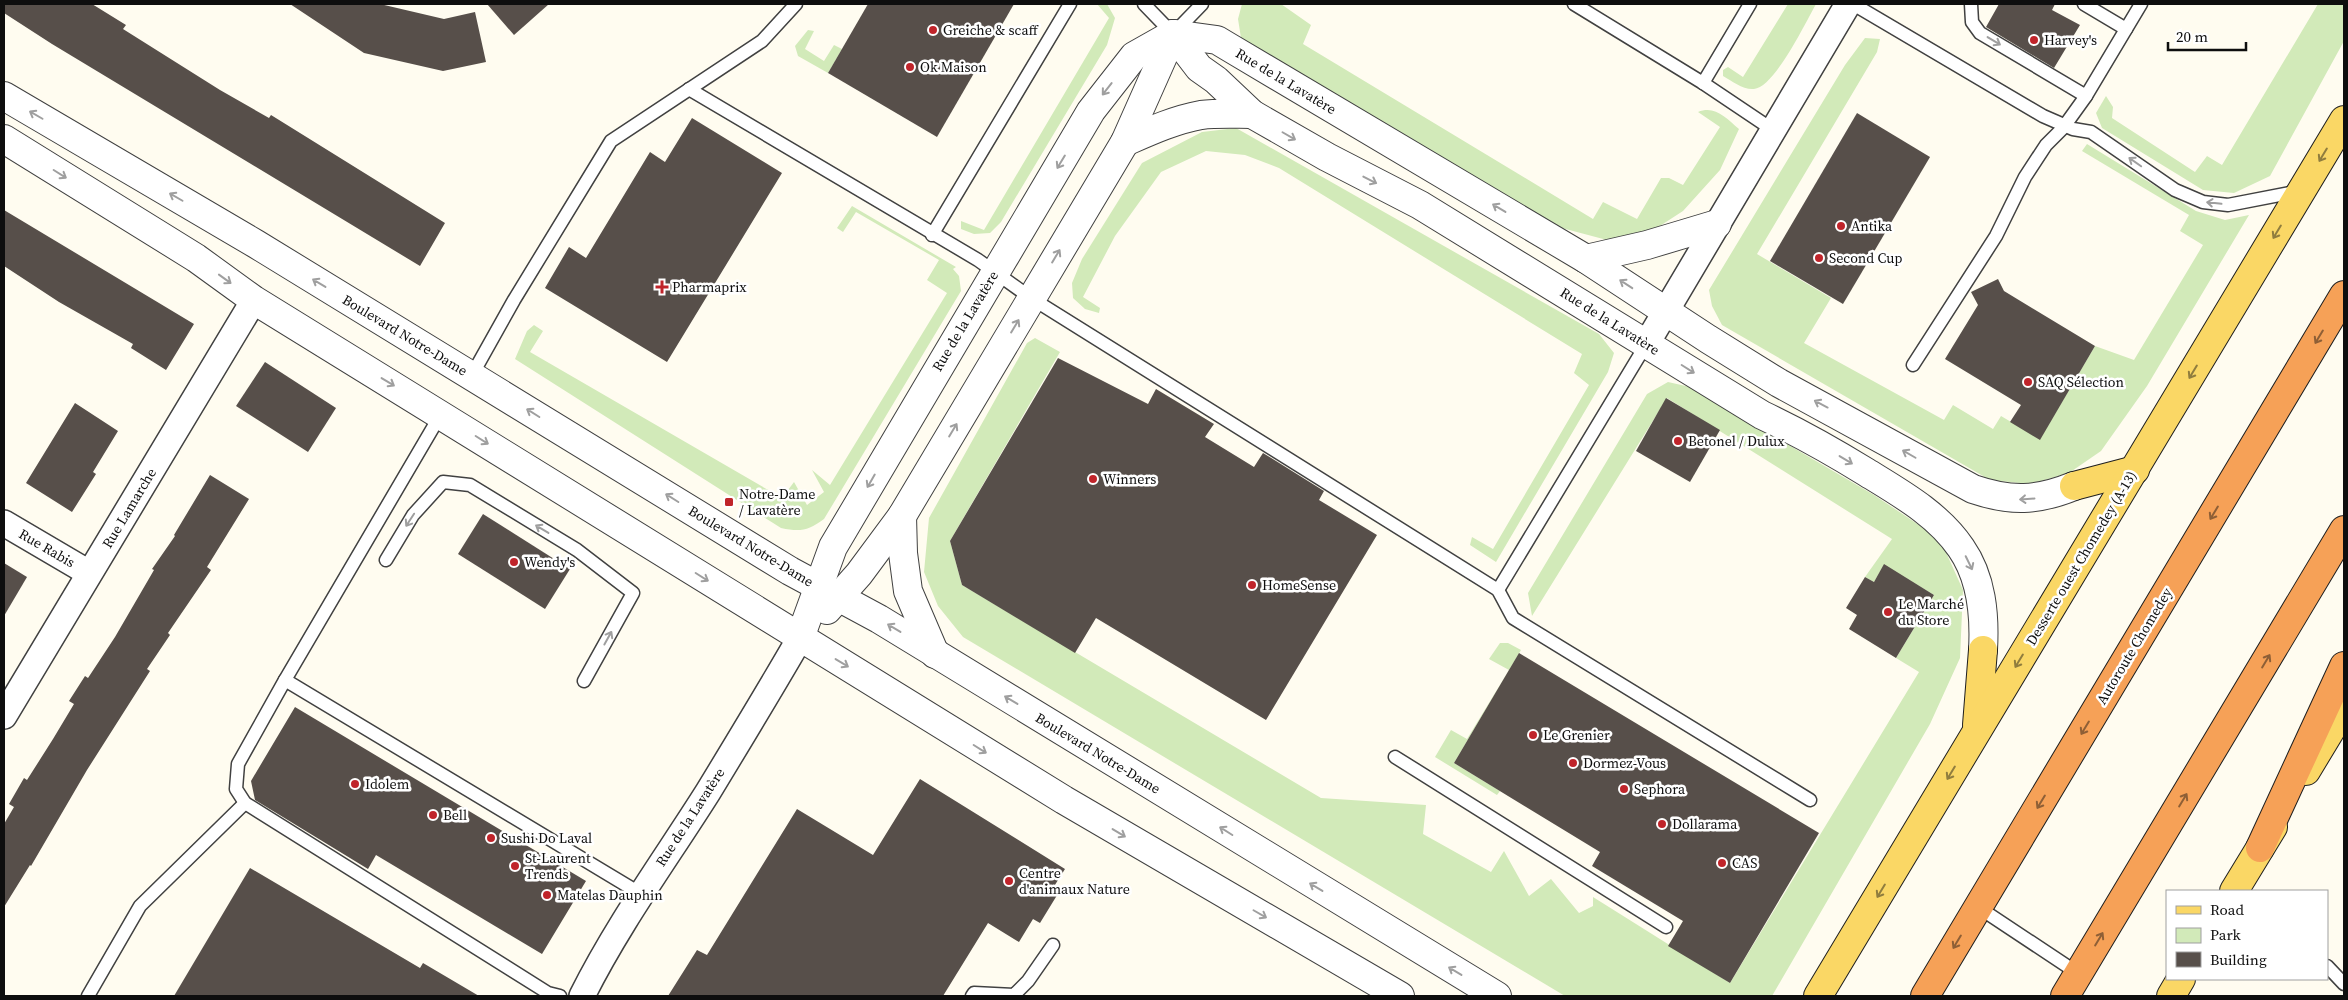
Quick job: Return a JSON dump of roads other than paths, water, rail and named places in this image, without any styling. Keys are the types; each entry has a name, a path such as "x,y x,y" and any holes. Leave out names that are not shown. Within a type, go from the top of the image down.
{"highway":[{"name":"Autoroute Chomedey","path":"1924,996 2344,295"},
{"path":"2072,985 2344,530"},
{"path":"2260,848 2344,666"}],"main road":[{"name":"Desserte ouest Chomedey (A-13)","path":"1818,996 2344,120"},
{"path":"2074,486 2135,470"},
{"path":"1976,731 1983,650"},
{"path":"2236,890 2344,708"},
{"path":"2171,996 2181,980"}],"street":[{"path":"1646,343 1848,4"},
{"name":"Rue de la Lavatère","path":"1173,34 1199,68 1216,80 1252,114 1327,157 1420,205 1762,415 1804,435 1894,489 1934,519 1961,548 1971,566 1983,610 1983,650"},
{"name":"Rue de la Lavatère","path":"828,592 859,574 902,516 1125,142 1173,34"},
{"name":"Rue de la Lavatère","path":"582,996 603,955 708,792 828,592 833,546 995,271 1104,92 1134,56 1173,34 1217,40 1586,259 1780,383 1973,489 1992,496 2027,500 2048,496 2074,486"},
{"name":"Boulevard Notre-Dame","path":"4,96 256,244 1497,996"},
{"path":"1125,142 1162,126 1188,118 1203,115 1252,114"},
{"path":"4,139 196,258 254,300 800,638 1064,800 1400,996"},
{"path":"1586,259 1717,224"},
{"name":"Rue Lamarche","path":"4,716 254,300"},
{"path":"902,516 903,553 908,591 935,654"},
{"name":"Rue Rabis","path":"4,524 89,573"}],"lane":[{"path":"472,375 514,300 611,141 762,41 796,4"},
{"path":"932,235 1070,4"},
{"path":"1144,4 1173,34 1202,4"},
{"path":"1574,4 1704,82 1773,130"},
{"path":"1704,82 1750,4"},
{"path":"1853,4 2043,116 2066,124 2073,129 2091,132 2175,190 2203,202 2228,205 2302,190"},
{"path":"1971,4 1972,22 1980,33 2086,96"},
{"path":"2084,4 2126,29"},
{"path":"1913,365 1996,236 2025,178 2046,146 2066,124 2086,96 2142,4"},
{"path":"689,89 995,271 1032,298 1498,590 1513,618 1810,800"},
{"path":"1498,590 1646,343"},
{"path":"441,414 238,764 236,789 245,803 548,993 560,996"},
{"path":"386,560 413,515 443,482 470,485 569,545 633,593 584,681"},
{"path":"285,680 641,894"},
{"path":"1395,757 1666,927"},
{"path":"88,996 140,906 245,803"},
{"path":"1978,907 2072,985"},
{"path":"972,996 974,993 1014,995 1028,981 1053,945"},
{"path":"2328,967 2344,984"}],"place":[{"name":"Greiche & scaff","path":"933,30"},
{"name":"Harvey's","path":"2034,40"},
{"name":"Ok Maison","path":"910,67"},
{"name":"Antika","path":"1841,226"},
{"name":"Second Cup","path":"1819,258"},
{"name":"Pharmaprix","path":"662,287"},
{"name":"SAQ Sélection","path":"2028,382"},
{"name":"Betonel / Dulux","path":"1678,441"},
{"name":"Winners","path":"1093,479"},
{"name":"Notre-Dame / Lavatère","path":"729,502"},
{"name":"Wendy's","path":"514,562"},
{"name":"HomeSense","path":"1252,585"},
{"name":"Le Marché du Store","path":"1888,612"},
{"name":"Le Grenier","path":"1533,735"},
{"name":"Dormez-Vous","path":"1573,763"},
{"name":"Idolem","path":"355,784"},
{"name":"Sephora","path":"1624,789"},
{"name":"Bell","path":"433,815"},
{"name":"Dollarama","path":"1662,824"},
{"name":"Sushi Do Laval","path":"491,838"},
{"name":"CAS","path":"1722,863"},
{"name":"St-Laurent Trends","path":"515,866"},
{"name":"Centre d'animaux Nature","path":"1009,881"},
{"name":"Matelas Dauphin","path":"547,895"}]}
